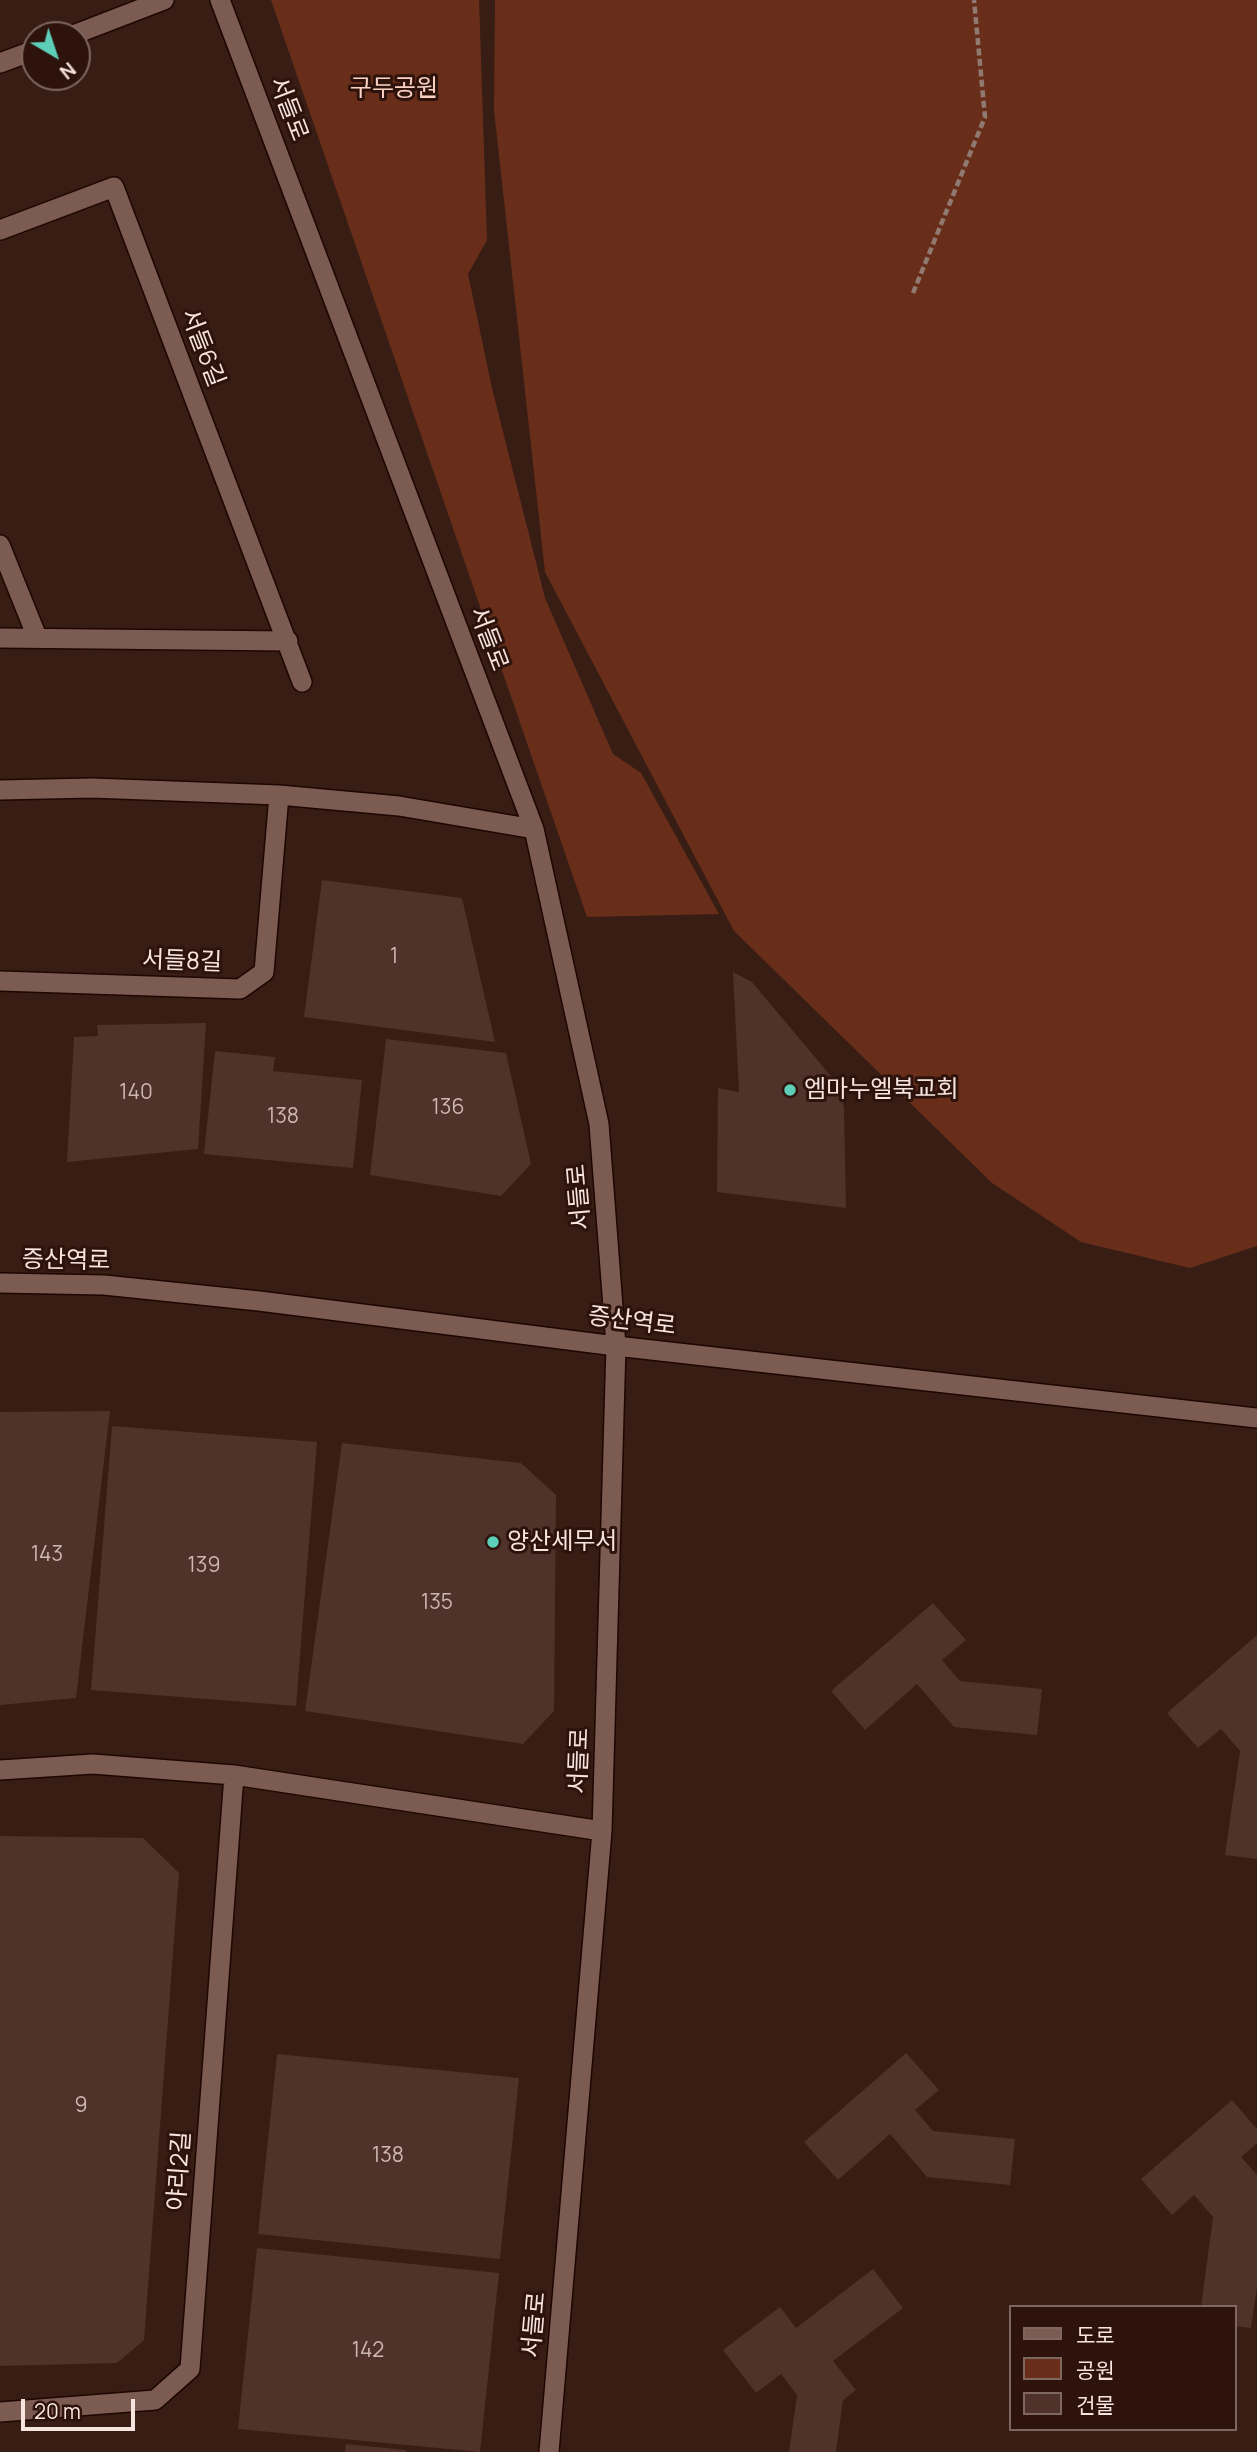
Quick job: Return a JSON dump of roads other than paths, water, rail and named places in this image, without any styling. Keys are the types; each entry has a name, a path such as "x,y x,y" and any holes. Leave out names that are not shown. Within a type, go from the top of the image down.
{"street":[{"path":"91,28 164,0"},
{"name":"서들로","path":"220,0 534,829 599,1124 617,1346 602,1831 548,2452"},
{"path":"0,63 21,55"},
{"name":"서들6길","path":"0,230 114,187 302,682"},
{"path":"0,545 37,637"},
{"path":"0,638 288,641"},
{"path":"0,790 92,788 278,795 399,806 534,829"},
{"name":"서들8길","path":"0,981 240,989 264,972 278,795"},
{"name":"증산역로","path":"0,1283 117,1286 1257,1418"},
{"path":"0,1770 93,1764 234,1775 602,1831"},
{"name":"야리2길","path":"0,2412 155,2400 190,2369 234,1775"}],"place":[{"name":"엠마누엘북교회","path":"790,1090"},
{"name":"양산세무서","path":"493,1542"}],"park label":[{"name":"구두공원","path":"394,89"}]}
